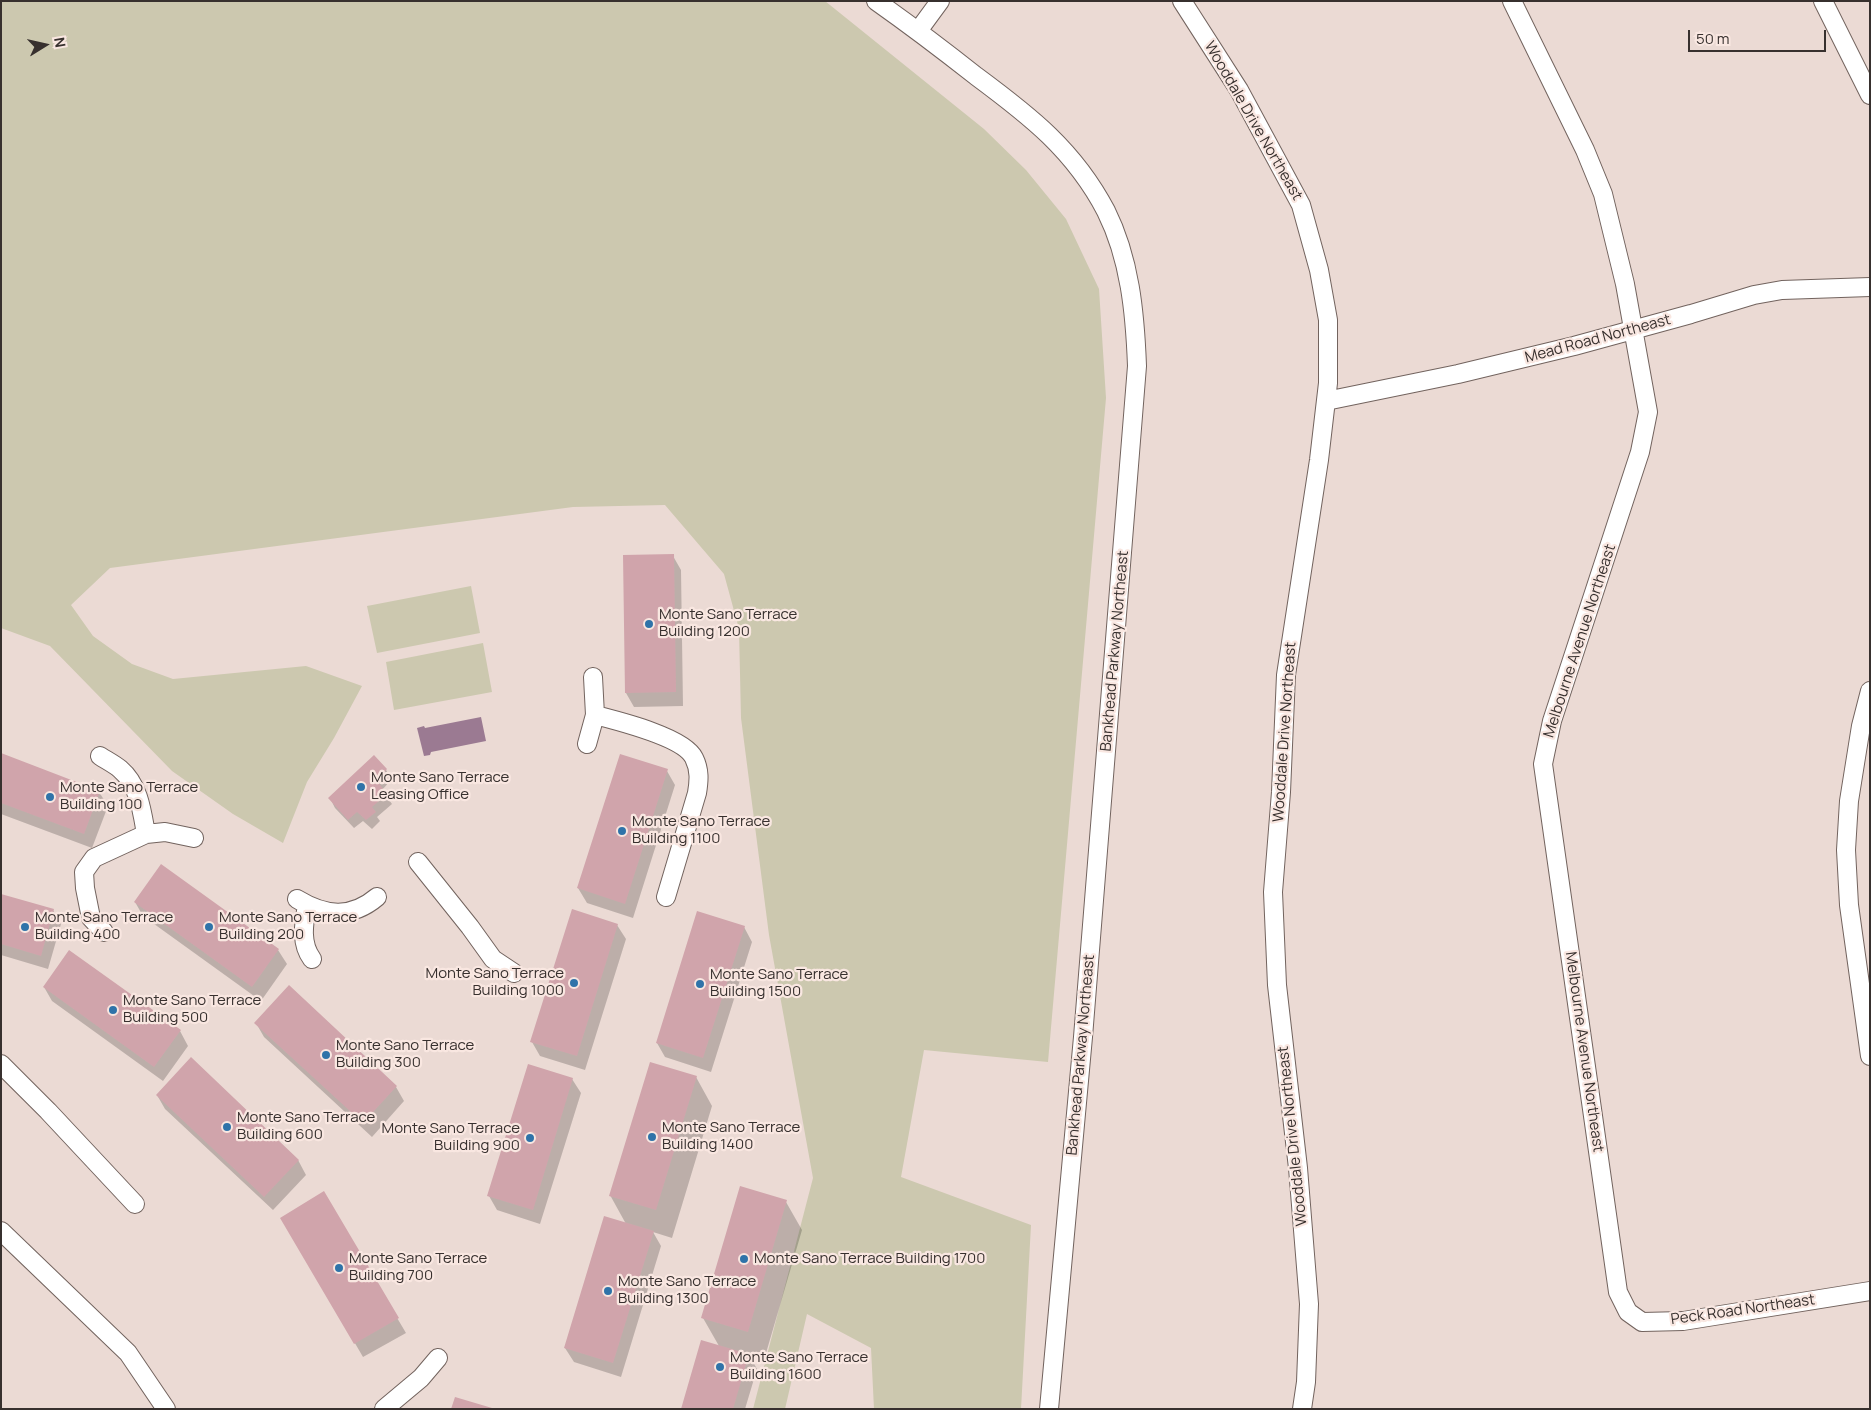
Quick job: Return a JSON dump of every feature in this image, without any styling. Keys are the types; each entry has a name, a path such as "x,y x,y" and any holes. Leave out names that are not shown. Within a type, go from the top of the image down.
{"street":[{"name":"Bankhead Parkway Northeast","path":"876,1 1031,117 1061,146 1085,176 1106,212 1118,240 1128,277 1135,316 1137,366 1083,1038 1049,1409"},
{"path":"918,31 940,1"},
{"name":"Wooddale Drive Northeast","path":"1182,1 1239,90 1301,205 1319,270 1328,320 1328,383 1326,401 1319,460 1286,675 1281,792 1272,892 1276,985 1298,1177 1309,1304 1306,1382 1302,1409"},
{"name":"Melbourne Avenue Northeast","path":"1512,1 1585,150 1603,194 1625,284 1648,412 1640,452 1552,721 1543,764 1618,1292 1624,1303"},
{"path":"1823,1 1870,95"},
{"name":"Mead Road Northeast","path":"1326,401 1458,374 1574,346 1754,294 1782,290 1870,287"},
{"path":"587,744 595,715 593,677"},
{"path":"1870,691 1860,726 1852,782 1846,850 1849,905 1870,1056"},
{"path":"595,715 662,736 678,743 694,757 700,776 697,793 666,897"},
{"path":"100,756 121,770 135,788 141,805 146,834"},
{"path":"104,932 91,918 85,888 84,872 94,858 146,834 166,832 194,838"},
{"path":"418,862 470,926 493,959 514,974"},
{"path":"312,959 306,951 302,902 324,911 340,913 356,911 367,906 377,897"},
{"path":"1,1064 48,1111 134,1204"},
{"path":"1,1231 128,1353 166,1409"},
{"name":"Peck Road Northeast","path":"1624,1303 1628,1312 1642,1322 1683,1321 1870,1291"},
{"path":"384,1409 421,1378 438,1358"}],"shaded area":[{"path":"1,1 825,1 984,129 1026,170 1066,219 1099,289 1106,398 1048,1062 924,1050 901,1177 1031,1225 1021,1409 874,1409 871,1348 807,1314 785,1409 753,1409 813,1178 769,935 741,718 739,629 724,574 665,505 573,507 110,568 71,605 93,636 132,664 173,679 306,666 362,686 334,738 307,782 283,843 233,814 172,771 50,646 1,628"},
{"path":"471,586 480,633 377,653 367,606"},
{"path":"483,643 492,692 394,710 386,662"},
{"path":"481,717 486,741 431,752 430,755 424,756 417,728"}],"building":[{"name":"Monte Sano Terrace Building 1200","path":"674,554 676,692 625,693 623,555"},
{"name":"Monte Sano Terrace Building 100","path":"1,753 100,791 84,834 1,803"},
{"name":"Monte Sano Terrace Building 1100","path":"620,754 668,769 625,904 577,888"},
{"name":"Monte Sano Terrace Leasing Office","path":"374,755 387,769 377,781 387,794 372,807 376,812 366,820 357,812 348,820 328,798"},
{"name":"Monte Sano Terrace Building 200","path":"161,864 279,949 252,987 134,902"},
{"name":"Monte Sano Terrace Building 400","path":"1,894 54,909 41,956 1,944"},
{"name":"Monte Sano Terrace Building 1000","path":"572,909 618,924 577,1056 530,1042"},
{"name":"Monte Sano Terrace Building 1500","path":"697,911 745,926 703,1058 656,1043"},
{"name":"Monte Sano Terrace Building 500","path":"69,950 181,1030 154,1067 43,987"},
{"name":"Monte Sano Terrace Building 300","path":"289,985 397,1086 363,1123 254,1023"},
{"name":"Monte Sano Terrace Building 600","path":"191,1057 299,1160 264,1197 156,1095"},
{"name":"Monte Sano Terrace Building 1400","path":"650,1062 697,1076 656,1210 609,1196"},
{"name":"Monte Sano Terrace Building 900","path":"528,1064 573,1078 533,1210 487,1196"},
{"name":"Monte Sano Terrace Building 1700","path":"740,1186 787,1200 748,1332 701,1318"},
{"name":"Monte Sano Terrace Building 700","path":"324,1191 399,1318 354,1344 280,1218"},
{"name":"Monte Sano Terrace Building 1300","path":"604,1216 654,1231 613,1363 564,1348"},
{"name":"Monte Sano Terrace Building 1600","path":"701,1340 749,1354 733,1409 681,1409"},
{"path":"455,1397 492,1408 492,1409 451,1409"}],"place":[{"name":"Monte Sano Terrace Building 1200","path":"649,624"},
{"name":"Monte Sano Terrace Leasing Office","path":"361,787"},
{"name":"Monte Sano Terrace Building 100","path":"50,797"},
{"name":"Monte Sano Terrace Building 1100","path":"622,831"},
{"name":"Monte Sano Terrace Building 400","path":"25,927"},
{"name":"Monte Sano Terrace Building 200","path":"209,927"},
{"name":"Monte Sano Terrace Building 1000","path":"574,983"},
{"name":"Monte Sano Terrace Building 1500","path":"700,984"},
{"name":"Monte Sano Terrace Building 500","path":"113,1010"},
{"name":"Monte Sano Terrace Building 300","path":"326,1055"},
{"name":"Monte Sano Terrace Building 600","path":"227,1127"},
{"name":"Monte Sano Terrace Building 1400","path":"652,1137"},
{"name":"Monte Sano Terrace Building 900","path":"530,1138"},
{"name":"Monte Sano Terrace Building 1700","path":"744,1259"},
{"name":"Monte Sano Terrace Building 700","path":"339,1268"},
{"name":"Monte Sano Terrace Building 1300","path":"608,1291"},
{"name":"Monte Sano Terrace Building 1600","path":"720,1367"}]}
